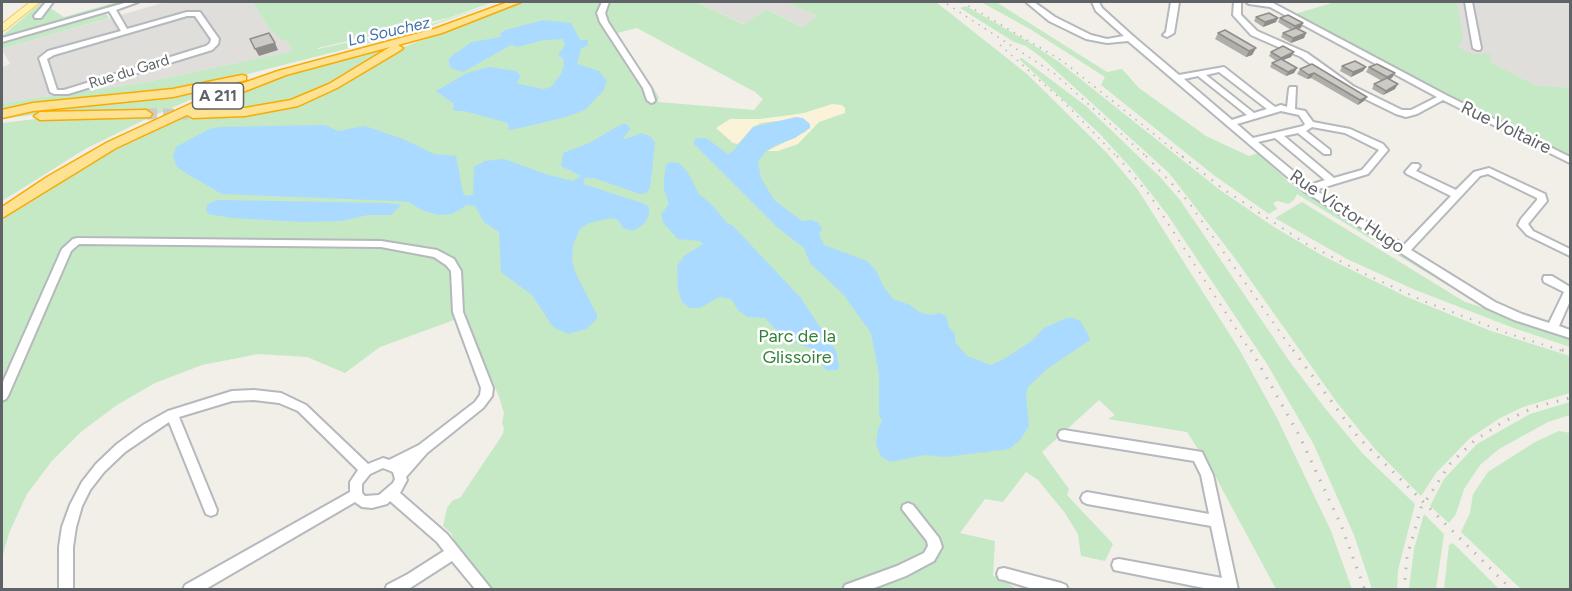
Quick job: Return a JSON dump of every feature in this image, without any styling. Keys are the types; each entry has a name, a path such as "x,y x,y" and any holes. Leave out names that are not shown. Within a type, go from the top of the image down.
{"highway":[{"name":"A 211","path":"2,206 66,165 135,127 205,97 277,70 436,27 505,2"},
{"name":"A 211","path":"2,213 112,145 208,100 282,73 454,26 516,2"},
{"path":"193,114 245,112 294,103 333,86 399,47 454,26"},
{"path":"2,114 33,107 182,92 277,70"},
{"path":"2,121 50,115 146,114"}],"main road":[{"path":"2,28 35,2"}],"street":[{"path":"38,16 49,2"},
{"path":"2,40 134,2"},
{"path":"605,2 601,13 647,88 651,100"},
{"path":"1030,2 1052,19 1089,37 1107,41 1131,38"},
{"name":"Rue Victor Hugo","path":"1096,2 1099,9 1131,38 1308,189 1500,310 1570,334"},
{"path":"1167,35 1170,33 1175,2"},
{"path":"1238,2 1237,15 1254,33 1304,55 1350,88 1399,112 1406,114 1414,112 1443,97"},
{"name":"Rue Voltaire","path":"1252,2 1269,3 1443,97 1570,160"},
{"path":"1468,2 1477,48"},
{"path":"111,8 125,32"},
{"name":"Rue du Gard","path":"187,14 197,14 214,39 214,44 209,48 65,92 54,92 43,58 51,53 125,32 187,14"},
{"path":"1178,78 1221,69 1273,110"},
{"path":"1199,73 1254,117"},
{"path":"1291,109 1293,89"},
{"path":"1230,123 1273,110 1291,109 1302,113 1310,124"},
{"path":"1250,141 1300,130 1310,124 1347,131 1384,150 1365,172 1308,189"},
{"path":"1300,130 1327,152"},
{"path":"1276,134 1333,182"},
{"path":"1415,166 1410,171 1458,195"},
{"path":"1404,251 1477,174 1486,171 1497,173 1538,192 1543,199 1523,225 1530,233 1570,253"},
{"path":"2,396 67,249 74,242 82,240 366,243 437,254 450,262 456,271 458,312 487,392 479,405 396,469 374,465 366,470 356,482 356,495 363,501 372,502 382,500 392,494 398,488 396,469"},
{"path":"1548,279 1570,291 1552,329"},
{"path":"66,590 66,547 69,527 76,505 86,486 100,468 121,448 172,414 232,396 254,395 281,398 302,408 366,470"},
{"path":"172,414 211,510"},
{"path":"1064,435 1198,456 1207,475 1230,588 1119,565"},
{"path":"392,494 442,538 485,590"},
{"path":"190,590 356,495"},
{"path":"1088,498 1216,521"},
{"path":"850,590 901,572 929,557 935,547 932,538 908,509"},
{"path":"392,590 454,552"},
{"path":"1004,574 1060,590"}],"shaded area":[{"path":"166,2 256,2 253,3 268,27 287,41 294,51 147,82 2,103 2,67 10,64 2,49"},
{"path":"696,2 785,2 818,16 804,27 767,10 744,24"},
{"path":"1422,2 1570,2 1570,88 1535,85 1489,62 1441,68"}],"green space":[{"path":"42,2 47,2 32,19 43,16 41,13 47,6 64,17 117,2 128,2 2,36"},
{"path":"493,2 448,18 318,49 435,23 499,2 413,32 187,88 28,106 2,112 2,103 147,82 293,51 287,41 281,39 268,27 253,3"},
{"name":"Parc de la Glissoire","path":"523,2 696,2 743,24 767,10 803,27 818,16 785,2 936,2 1027,74 1108,154 1138,190 1239,349 1277,418 1331,531 1352,589 1276,589 1213,472 1187,432 1108,419 1115,415 1099,400 1042,452 1069,489 1067,495 1113,544 1105,561 1081,556 1078,534 1065,513 1038,480 1026,472 1003,502 985,499 960,533 995,541 993,576 1000,577 1016,589 493,589 457,546 451,533 443,526 447,508 453,500 460,498 503,434 504,428 502,423 504,413 499,397 465,316 380,347 345,373 307,357 258,354 202,365 155,383 117,405 82,431 51,462 27,494 9,533 2,558 2,217 32,195 120,143 219,98 304,69 394,46 326,87 258,113 295,105 404,47","holes":["637,28 755,92 763,99 754,110 658,102 659,97 617,33"]},
{"path":"981,2 996,2 1107,72 1122,69 1139,88 1206,136 1249,156 1258,153 1289,182 1306,194 1470,299 1297,194 1288,204 1278,201 1273,203 1277,209 1269,214 1215,176 1101,85 1105,77 1030,29"},
{"path":"1269,2 1295,14 1335,2 1457,2 1463,40 1458,46 1463,50 1473,54 1491,54 1490,62 1535,85 1570,88 1570,156 1456,101"},
{"path":"966,6 1059,62 1220,190 1274,227 1323,256 1407,297 1491,331 1570,356 1570,393 1523,407 1500,418 1470,438 1436,473 1421,496 1375,449 1338,404 1234,257 1169,173 1041,57 960,8"},
{"path":"106,14 109,18 2,49 2,43"},
{"path":"1022,58 1086,106 1160,177 1180,200 1290,362 1324,407 1363,454 1415,504 1398,570 1397,589 1372,589 1354,535 1314,445 1267,364 1167,214 1131,168 1099,133 1019,59"},
{"path":"224,85 85,149 2,201 2,123 53,117 142,118 148,112 47,113 2,119 2,116 25,110"},
{"path":"1302,202 1465,302 1570,336 1570,347 1413,289 1347,259 1275,218"},
{"path":"1570,402 1570,415 1548,422 1499,449 1480,465 1464,489 1456,514 1449,523 1430,506 1444,479 1477,444 1530,414"},
{"path":"1559,431 1570,433 1570,589 1521,589 1461,532 1470,513 1473,494 1488,472 1535,442"},
{"path":"1424,514 1444,534 1436,589 1409,589 1414,549"},
{"path":"1453,543 1499,589 1444,589 1449,545"}],"sand":[{"path":"832,104 842,105 845,113 819,122 798,144 778,151 767,151 807,131 776,121 761,123 753,127 738,144 733,143 716,128 730,119 759,119 804,113"}],"water":[{"path":"544,20 571,23 580,40 588,40 588,45 581,49 577,64 599,71 607,81 603,91 585,110 566,117 511,130 508,129 509,124 505,122 453,110 454,104 436,91 467,73 489,67 516,71 521,76 517,82 519,84 544,89 551,87 561,74 564,65 563,58 558,55 565,45 563,39 544,40 517,47 511,45 463,72 451,68 449,64 449,59 453,55 472,42 501,37 500,34 505,30"},
{"path":"796,117 803,118 810,124 810,128 795,138 774,146 764,153 758,162 761,178 774,200 802,221 811,220 819,223 822,229 819,234 824,245 867,261 877,272 883,286 893,299 910,305 919,312 930,315 940,313 946,316 949,327 955,334 955,342 967,356 991,365 1033,340 1044,328 1067,318 1080,321 1090,340 1047,369 1028,387 1026,395 1029,426 1020,440 1009,449 946,457 925,455 890,462 881,456 876,444 878,429 882,421 879,414 879,374 871,333 843,294 810,263 804,248 777,227 694,144 697,138 706,138 728,154 753,127"},
{"path":"622,124 627,124 630,129 622,140 642,133 651,137 655,143 650,188 646,193 640,194 594,178 585,178 583,184 645,204 649,207 649,215 644,224 633,231 623,228 618,220 611,218 589,223 580,229 573,245 572,260 575,272 597,319 586,329 568,334 553,327 532,295 501,272 499,232 484,222 475,206 467,205 452,214 439,215 424,211 408,202 222,194 177,167 173,156 176,147 209,129 220,127 325,125 338,131 365,126 403,139 434,154 456,156 463,193 466,196 473,193 474,167 485,161 504,159 548,175 573,181 581,176 561,166 563,153 589,143"},
{"path":"670,162 679,163 688,173 699,194 727,223 732,225 800,297 836,351 839,367 837,370 826,370 811,348 785,339 765,318 748,317 739,311 731,299 719,297 700,308 690,308 682,302 678,289 677,266 684,256 703,244 700,241 678,239 664,224 661,215 669,203 664,190 664,180 666,165"},
{"path":"217,200 401,205 391,215 368,215 341,221 303,222 233,218 208,214 206,209 208,204"}],"building":[{"path":"1269,13 1278,18 1265,22 1256,17"},
{"path":"1288,15 1303,23 1295,26 1280,18"},
{"path":"1296,28 1306,33 1293,38 1283,33"},
{"path":"1225,30 1256,48 1249,51 1218,33"},
{"path":"269,33 275,43 255,49 250,39"},
{"path":"1283,46 1294,52 1281,58 1271,52"},
{"path":"1281,59 1297,68 1288,72 1272,63"},
{"path":"1355,61 1366,67 1353,72 1342,66"},
{"path":"1312,64 1367,97 1360,100 1314,73 1309,75 1300,69"},
{"path":"1377,64 1395,73 1387,77 1369,67"},
{"path":"1387,78 1398,84 1386,91 1374,84"}],"tunnel":[{"path":"146,114 188,114"}],"railway":[{"path":"962,2 1061,60 1184,158"},
{"path":"947,4 1055,74 1147,157"},
{"path":"1000,45 1063,101 1118,158"},
{"path":"1117,156 1151,197 1251,352"},
{"path":"1182,156 1223,189 1305,243 1369,276 1426,302 1507,333 1566,352"},
{"path":"1147,157 1187,200 1294,352"},
{"path":"1251,350 1299,435 1341,525 1365,590"},
{"path":"1293,350 1358,437 1424,503"},
{"path":"1562,350 1570,353"},
{"path":"1424,503 1450,464 1474,441 1503,422 1535,407 1570,398"},
{"path":"1404,590 1407,557 1424,503"},
{"path":"1424,503 1512,590"}],"water label":[{"name":"La Souchez","path":"389,32"}]}
